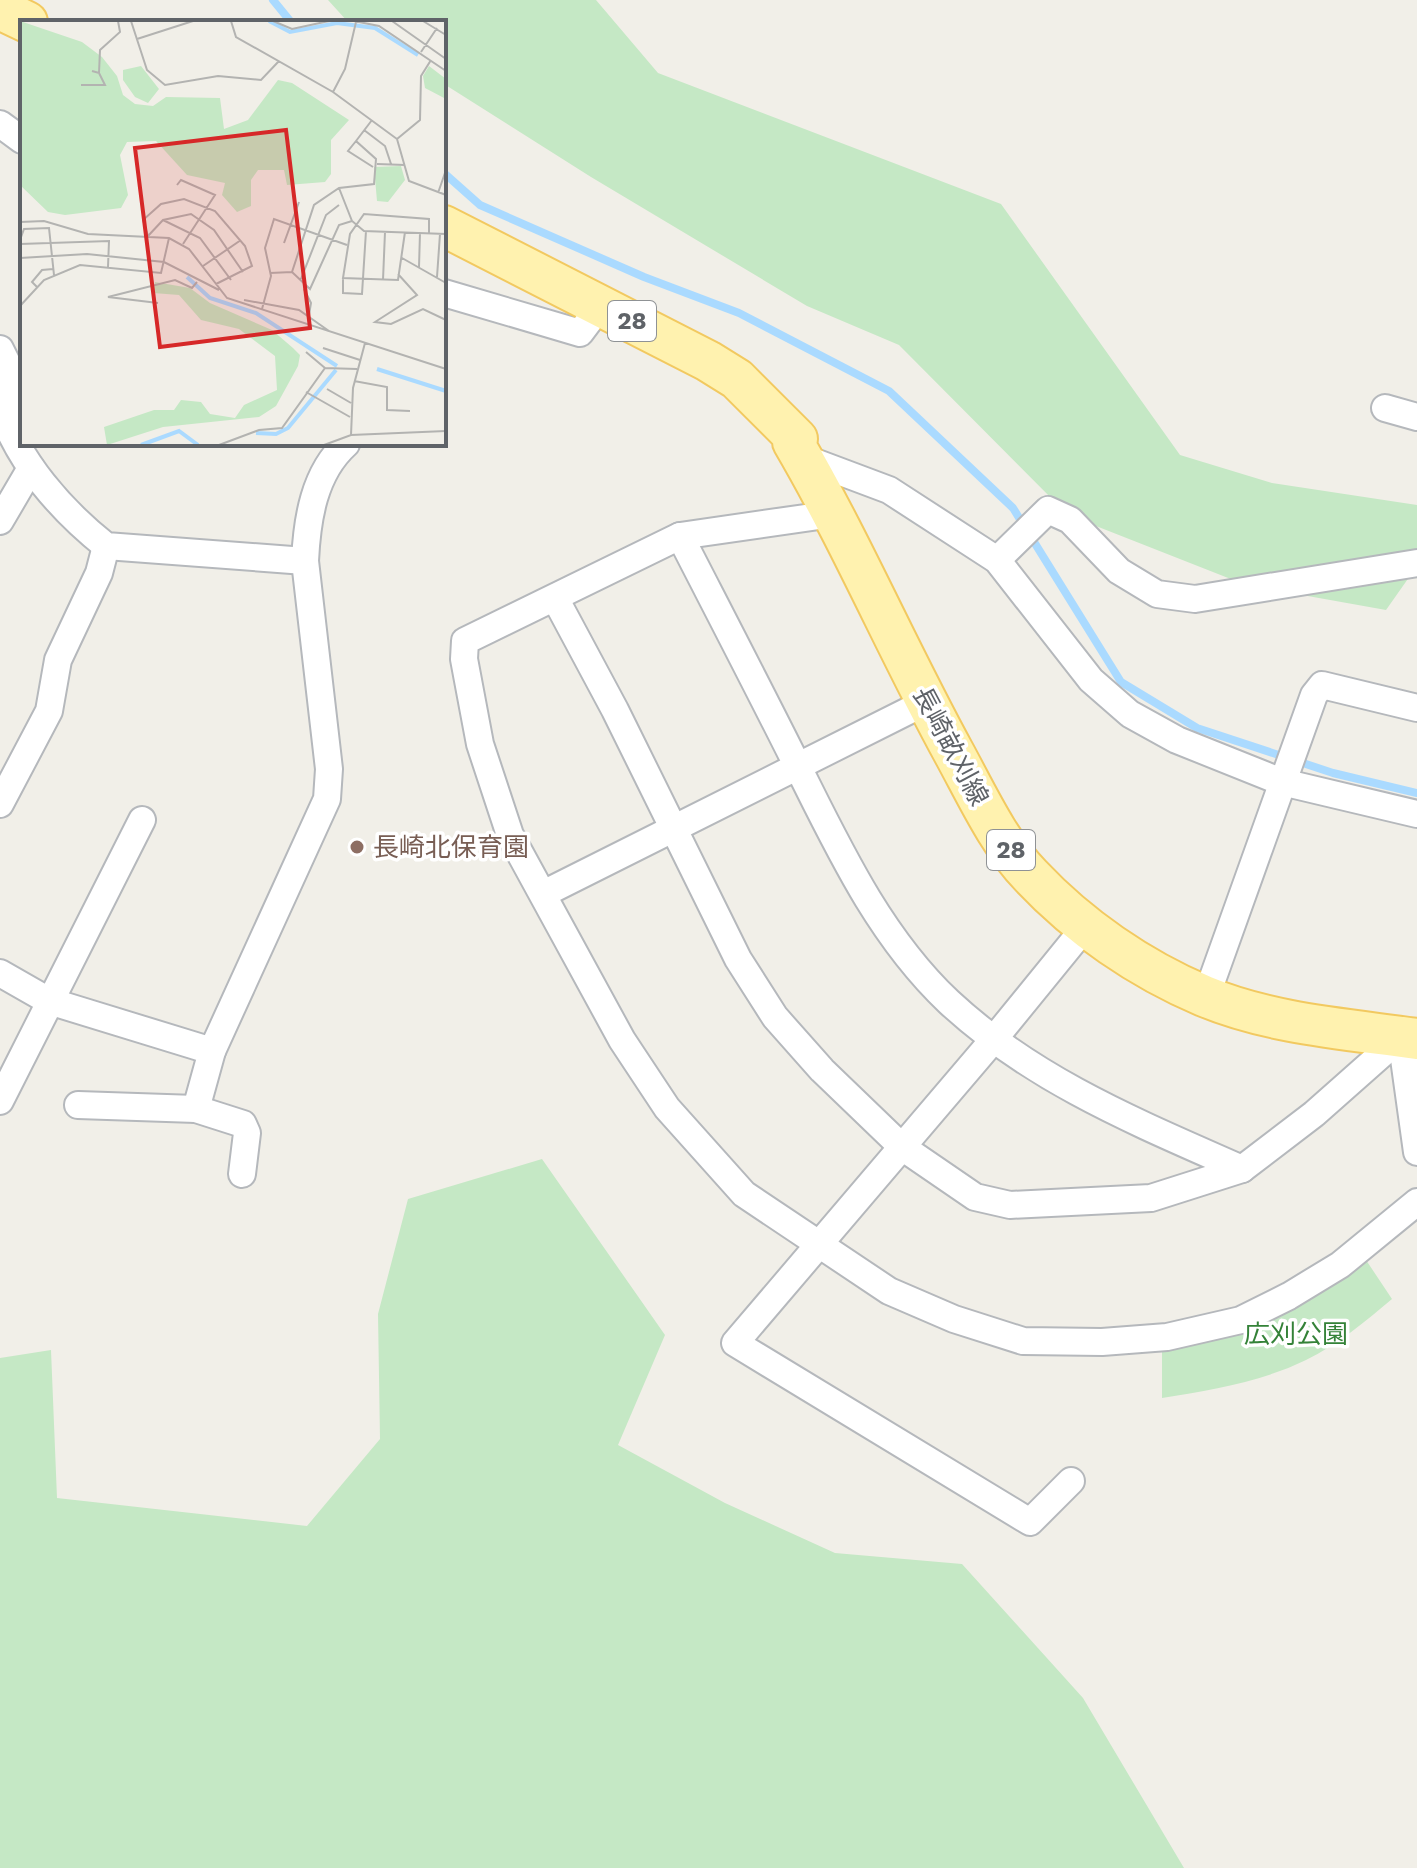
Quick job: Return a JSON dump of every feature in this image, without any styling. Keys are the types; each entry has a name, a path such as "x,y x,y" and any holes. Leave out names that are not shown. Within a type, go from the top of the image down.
{"main road":[{"path":"0,9 23,20"},
{"path":"0,24 20,33"},
{"name":"長崎畝刈線","path":"446,227 708,361 757,397 797,439 797,449 833,514 926,702 998,833 1030,876 1086,926 1140,965 1206,997 1310,1026 1409,1038"},
{"name":"長崎畝刈線","path":"446,248 699,376 750,410 788,446 797,449"}],"street":[{"path":"0,124 20,139"},
{"path":"446,294 580,333 589,321"},
{"path":"0,349 8,365 2,414 31,468 80,526 106,546 305,561"},
{"path":"1385,408 1417,417"},
{"path":"196,1109 212,1051 327,799 329,769 305,561 307,527 314,498 331,457 344,446"},
{"path":"797,449 889,490 1006,552 1091,680 1130,714 1177,740 1284,779 1417,814"},
{"path":"0,521 31,468"},
{"path":"1006,552 1048,510 1070,520 1119,571 1157,594 1195,599 1417,563"},
{"path":"833,514 680,536 465,641 464,659 480,744 510,835 622,1040 667,1108 744,1194 818,1245 889,1291 954,1319 1023,1341 1102,1342 1167,1337 1241,1320 1340,1265 1417,1202"},
{"path":"680,536 850,873 904,950 948,1001 994,1039 1096,1105 1242,1169"},
{"path":"0,804 49,711 58,660 99,573 106,546"},
{"path":"555,598 615,710 671,830 738,959 775,1017 822,1070 902,1147 975,1197 1010,1205 1151,1198 1242,1169 1409,1038"},
{"path":"1206,997 1314,695 1322,685 1417,708"},
{"path":"543,894 926,702"},
{"path":"0,1101 142,820"},
{"path":"1071,1481 1030,1522 735,1343 1086,926"},
{"path":"0,973 49,1001 212,1051"},
{"path":"1409,1038 1417,1152"},
{"path":"78,1105 196,1109 243,1124 247,1133 242,1174"}],"green space":[{"path":"328,0 596,0 658,73 1001,204 1180,455 1272,483 1417,505 1417,566 1386,610 1246,585 1068,515 899,345 807,306 591,177 446,85 446,20 346,20"},
{"path":"542,1159 665,1335 618,1445 725,1503 835,1553 962,1564 1083,1698 1184,1868 0,1868 0,1358 51,1350 57,1498 307,1526 380,1439 378,1314 408,1199"},
{"name":"広刈公園","path":"1364,1257 1392,1299 1340,1340 1289,1368 1254,1380 1162,1398 1162,1343"}],"waterway":[{"path":"273,0 289,20"},
{"path":"446,175 480,205 644,277 739,313 889,391 1013,508 1121,682 1197,728 1333,773 1417,793"}],"place":[{"name":"長崎北保育園","path":"357,847"}]}
